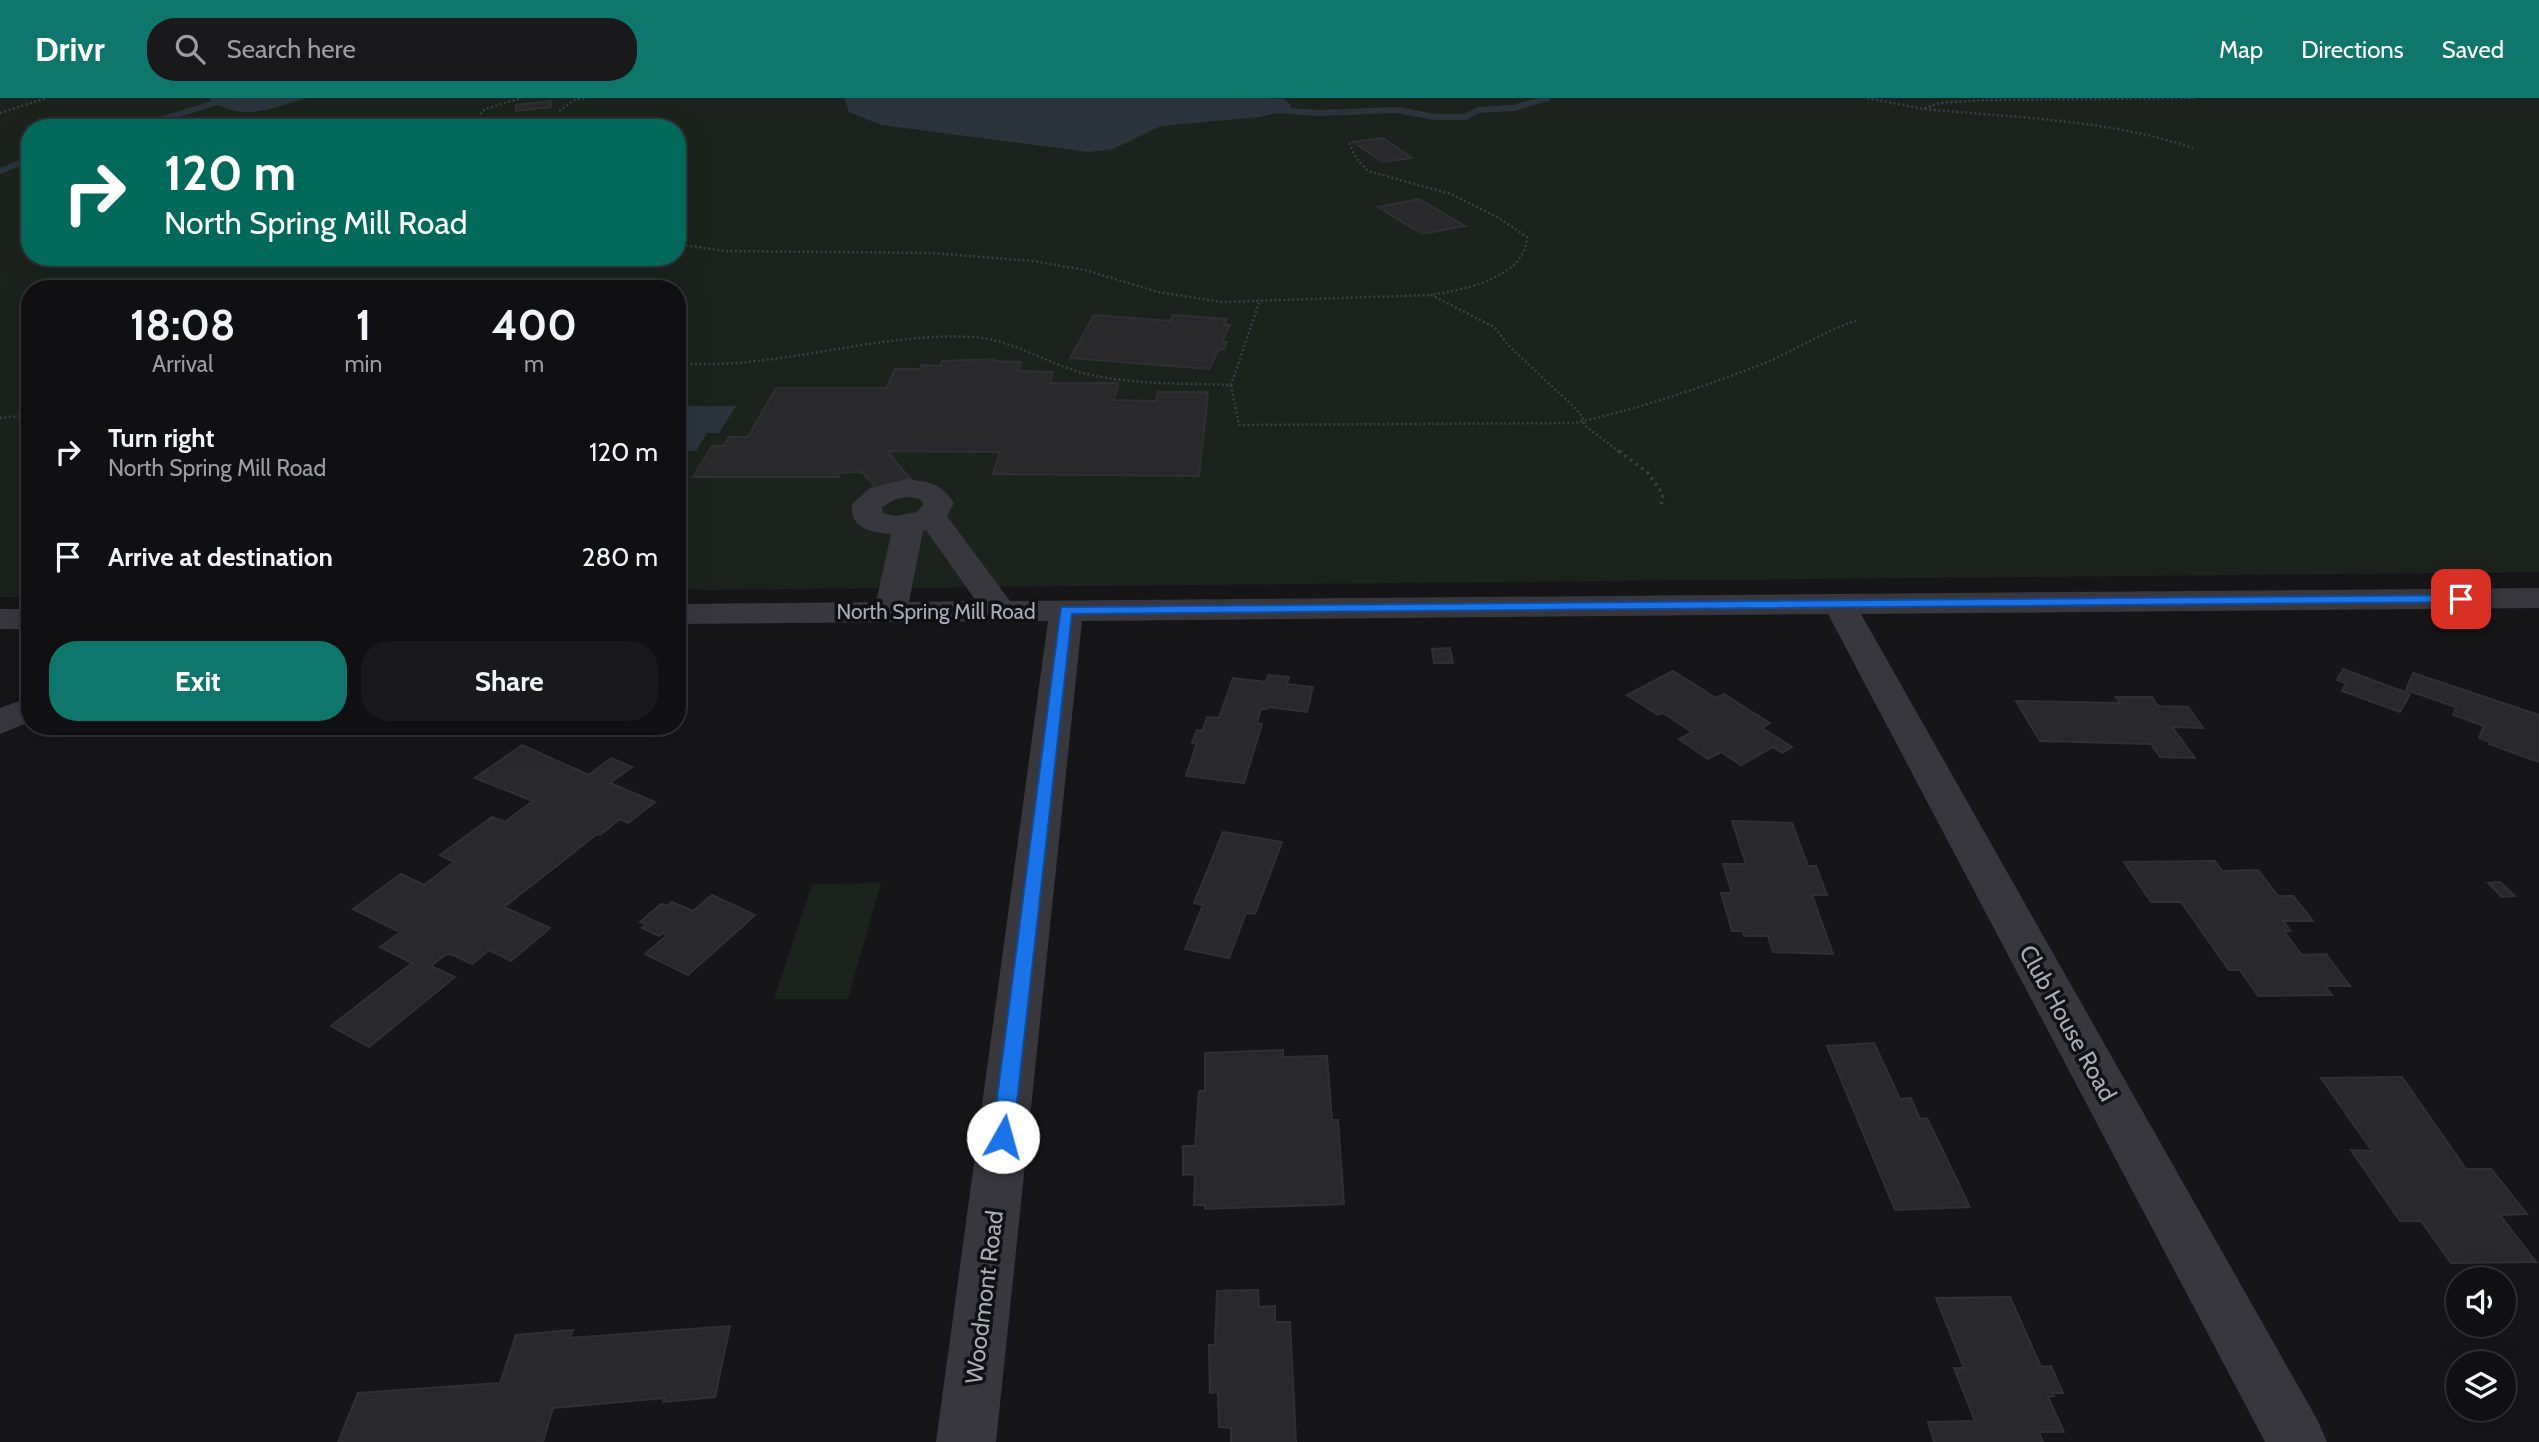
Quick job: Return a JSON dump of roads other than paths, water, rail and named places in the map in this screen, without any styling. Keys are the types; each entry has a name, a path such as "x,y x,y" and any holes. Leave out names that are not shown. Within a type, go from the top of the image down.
{"street":[{"path":"890,612 920,520 1000,611"},
{"name":"North Spring Mill Road","path":"686,614 2539,598"},
{"name":"Club House Road","path":"1839,604 2297,1442"},
{"name":"Woodmont Road","path":"966,1442 1066,610"},
{"path":"0,619 21,619"},
{"path":"0,722 21,712"}],"waterway":[{"path":"163,119 215,103 243,98"},
{"path":"1274,110 1318,113 1397,110 1435,117 1465,117 1479,110 1513,108 1548,98"},
{"path":"0,171 21,163"}]}
